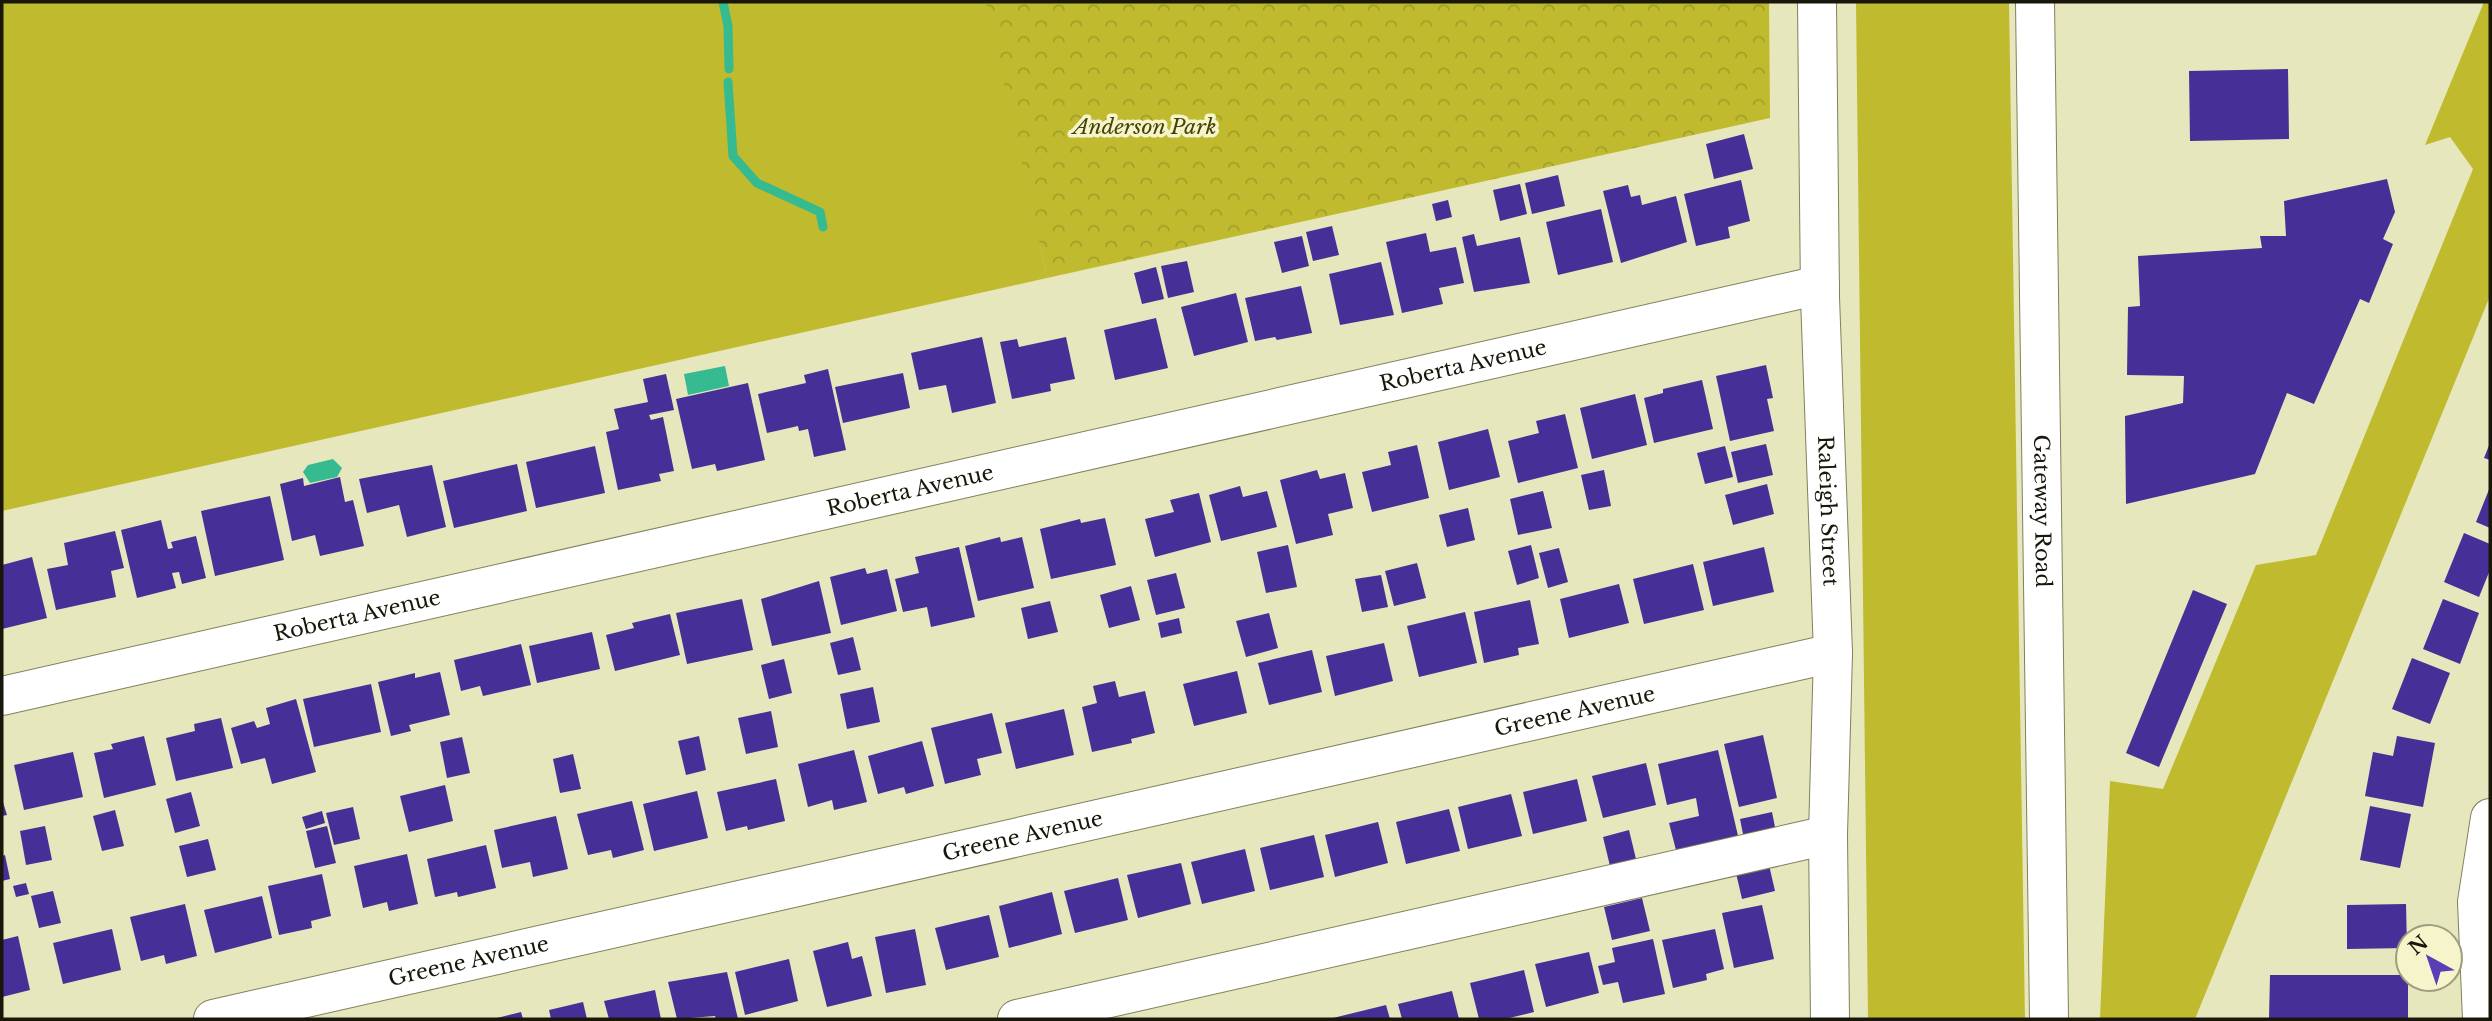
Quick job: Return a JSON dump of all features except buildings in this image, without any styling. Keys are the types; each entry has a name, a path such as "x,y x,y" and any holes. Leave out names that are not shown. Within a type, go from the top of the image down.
{"street":[{"name":"Raleigh Street","path":"1817,2 1820,285 1832,653 1828,835 1830,1019"},
{"name":"Gateway Road","path":"2035,2 2049,1019"},
{"name":"Roberta Avenue","path":"2,696 1820,285"},
{"name":"Greene Avenue","path":"213,1019 1832,653"},
{"path":"2482,1019 2477,902 2490,825"},
{"path":"1017,1019 1828,835"}],"green space":[{"path":"2,2 989,2 1047,278 2,511"},
{"name":"Anderson Park","path":"986,2 1769,2 1770,118 1047,278"},
{"path":"1856,2 2009,2 2025,1019 1868,1019"},
{"path":"2484,2 2490,2 2490,296 2195,1019 2100,1019 2110,781 2163,789 2256,565 2316,555 2473,169 2450,137 2425,145"}],"shaded area":[{"path":"725,366 729,386 688,395 684,374"},
{"path":"333,459 342,468 337,477 310,483 303,472 308,465"}],"waterway":[{"path":"723,2 728,26 729,69"},
{"path":"728,82 733,156 757,183 820,212 823,227"}]}
